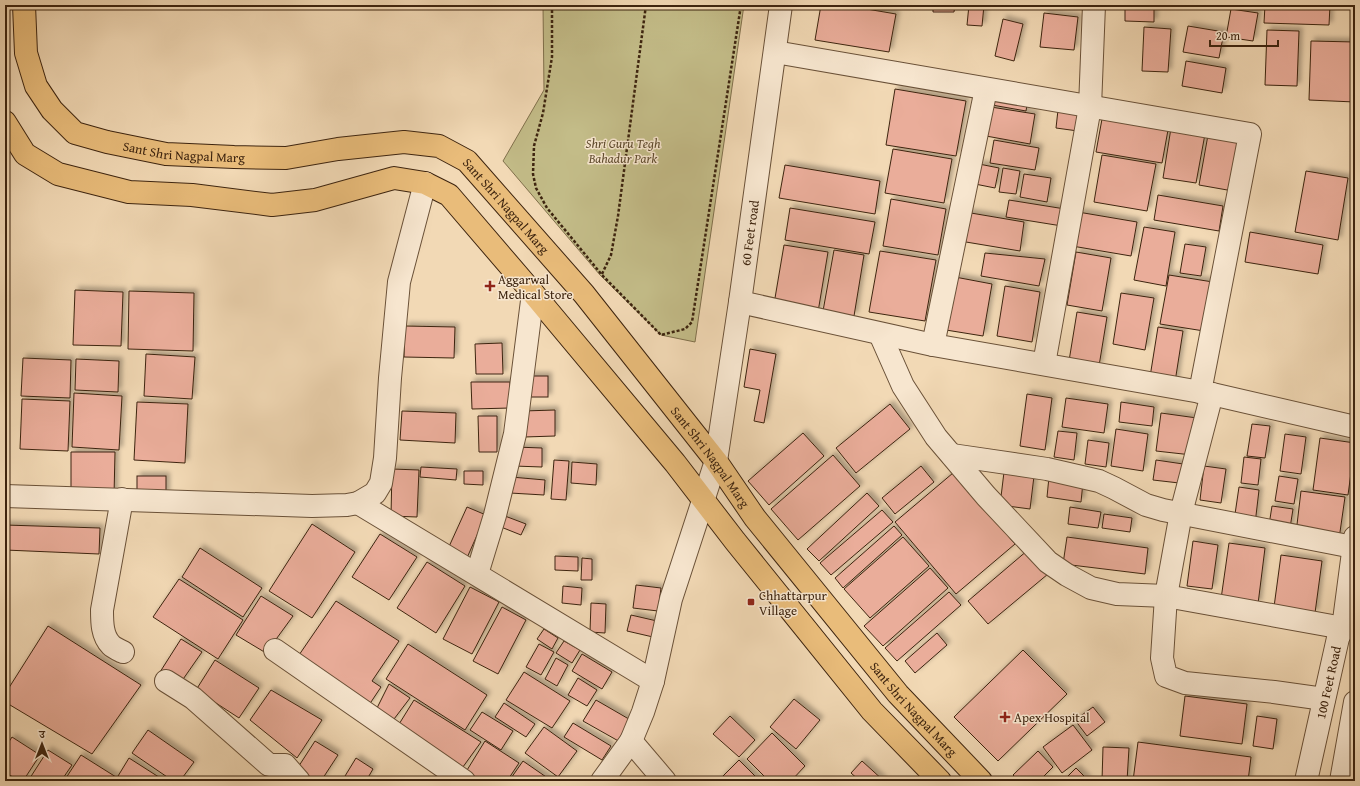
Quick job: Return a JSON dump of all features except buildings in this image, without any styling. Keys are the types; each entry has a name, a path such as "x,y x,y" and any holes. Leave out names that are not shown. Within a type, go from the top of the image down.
{"main road":[{"name":"Sant Shri Nagpal Marg","path":"24,5 26,53 36,86 52,110 75,133 107,142 166,154 286,158 338,149 404,142 439,146 467,161 584,294 716,461 755,518 898,694 981,781"},
{"path":"5,122 25,154 58,174 129,192 192,195 272,205 315,200 394,178 425,183 449,196 533,293 670,457 872,711 940,781"}],"street":[{"name":"60 Feet road","path":"602,781 631,741 653,681 671,599 716,461 740,302 781,5"},
{"path":"1044,364 1090,106 1094,5"},
{"path":"775,52 1250,134 1206,393 1181,513 1166,596 1162,658 1166,676 1185,683 1274,692 1324,699"},
{"path":"933,345 986,89"},
{"path":"5,496 312,506 347,505 358,503 375,493 382,484 385,458 398,282 425,183"},
{"path":"477,574 495,514 515,434 533,293"},
{"path":"740,302 933,345 1206,393 1355,427"},
{"path":"880,334 903,386 936,437 986,496 1048,562 1067,576 1091,588 1117,594 1166,596 1344,628"},
{"path":"952,456 1047,469 1099,481 1146,505 1181,513 1354,542"},
{"path":"122,499 102,610 102,624 105,636 111,645 123,652"},
{"path":"358,503 653,681"},
{"name":"100 Feet Road","path":"1306,781 1338,638 1344,628 1354,542"},
{"path":"275,650 464,781"},
{"path":"166,681 193,698 270,765 285,766 299,781"},
{"path":"1341,781 1355,702"},
{"path":"631,741 665,781"}],"path":[{"path":"552,5 552,57 543,113 534,146 533,174 536,188 547,208 602,275 661,335 685,329 692,322 741,5"},
{"path":"584,294 602,275 611,255 618,216 646,5"}],"green space":[{"name":"Shri Guru Tegh Bahadur Park","path":"543,5 744,5 695,342 661,335 600,275 503,161 544,90"}],"place":[{"name":"Aggarwal Medical Store","path":"490,286"},
{"name":"Chhattarpur Village","path":"751,602"},
{"name":"Apex Hospital","path":"1005,717"}]}
